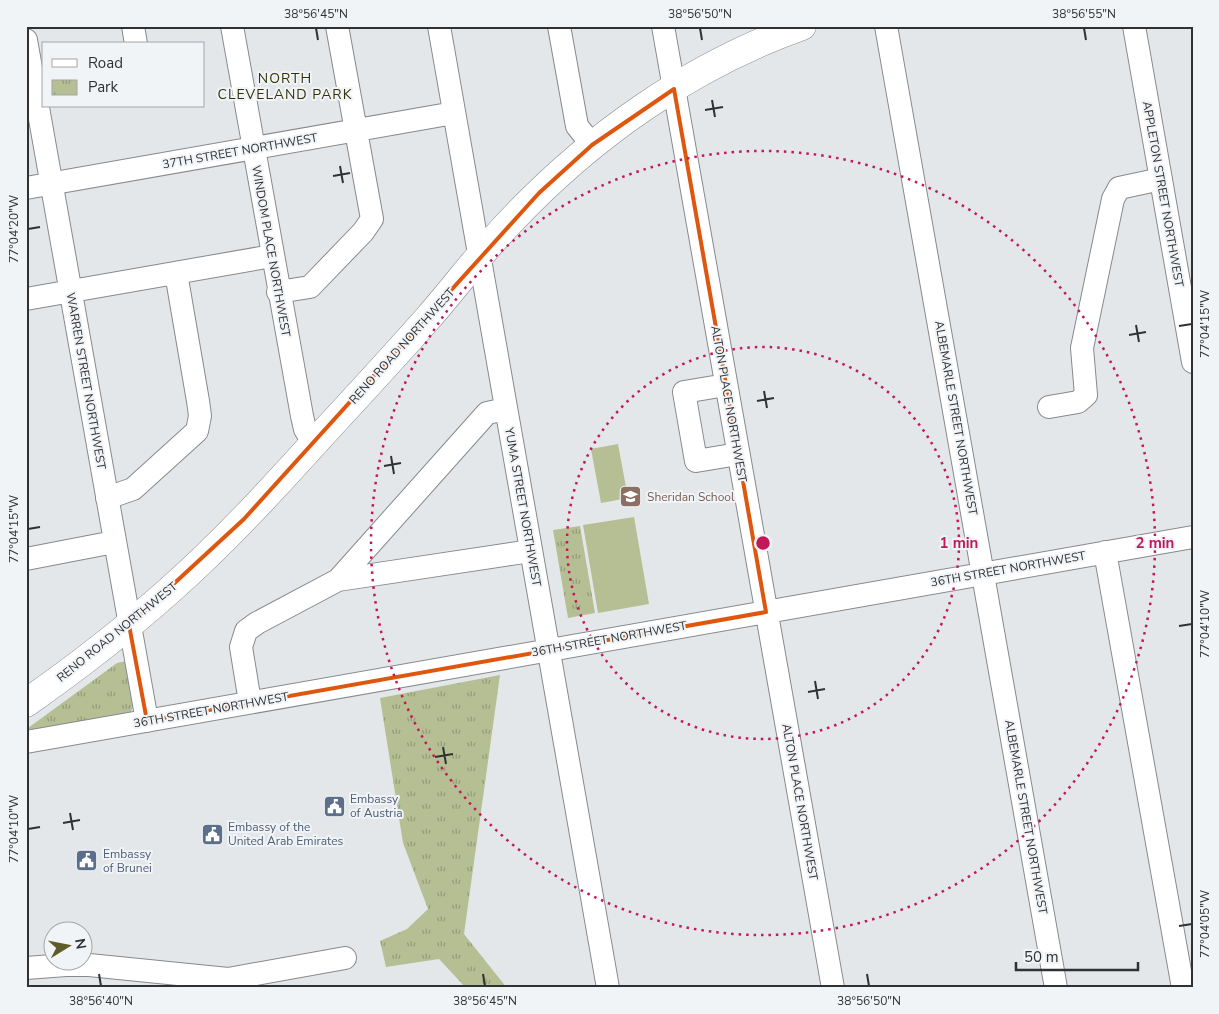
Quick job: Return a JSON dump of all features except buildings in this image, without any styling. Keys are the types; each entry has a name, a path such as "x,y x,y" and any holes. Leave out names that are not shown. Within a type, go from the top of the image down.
{"main road":[{"name":"RENO ROAD NORTHWEST","path":"26,703 129,625 204,558 244,519 426,320 480,256 538,193 592,145 618,124 724,60 802,26"}],"street":[{"path":"132,26 136,42"},
{"name":"WINDOM PLACE NORTHWEST","path":"232,26 278,292 302,416 305,429 314,444"},
{"path":"278,292 310,287 363,232 372,219 337,26"},
{"name":"YUMA STREET NORTHWEST","path":"439,26 608,988"},
{"path":"559,26 577,126 592,145"},
{"name":"ALTON PLACE NORTHWEST","path":"663,26 833,988"},
{"name":"ALBEMARLE STREET NORTHWEST","path":"886,26 1056,988"},
{"name":"APPLETON STREET NORTHWEST","path":"1134,26 1193,362"},
{"name":"WARREN STREET NORTHWEST","path":"26,40 147,721"},
{"name":"37TH STREET NORTHWEST","path":"26,188 454,113"},
{"path":"1049,406 1078,402 1086,395 1082,348 1113,199 1119,188 1160,178"},
{"path":"26,299 272,256"},
{"path":"107,498 133,489 197,432 200,416 176,273"},
{"path":"726,385 684,392 696,462 738,454"},
{"path":"338,580 487,413 506,409"},
{"name":"36TH STREET NORTHWEST","path":"26,742 1193,537"},
{"path":"26,559 114,542"},
{"path":"250,702 241,647 246,631 257,623 338,580 531,551"},
{"path":"1105,552 1183,988"},
{"path":"26,968 66,964 89,965 191,982 228,979 345,958"}],"highlighted area":[{"path":"674,89 766,612 147,721 129,625 244,519 539,193 592,145"}],"green space":[{"path":"618,444 628,498 601,503 591,449"},
{"path":"634,517 649,604 598,613 583,525"},
{"path":"580,526 595,613 568,618 553,530"},
{"path":"126,661 134,703 131,712 32,732 28,728 117,663"},
{"path":"500,675 464,934 507,988 466,988 439,959 386,967 380,941 407,929 428,909 403,843 380,698"}],"place":[{"name":"Sheridan School","path":"631,497"},
{"name":"Embassy of Austria","path":"334,806"},
{"name":"Embassy of the United Arab Emirates","path":"212,834"},
{"name":"Embassy of Brunei","path":"87,861"}],"district":[{"name":"NORTH CLEVELAND PARK","path":"285,86"}]}
